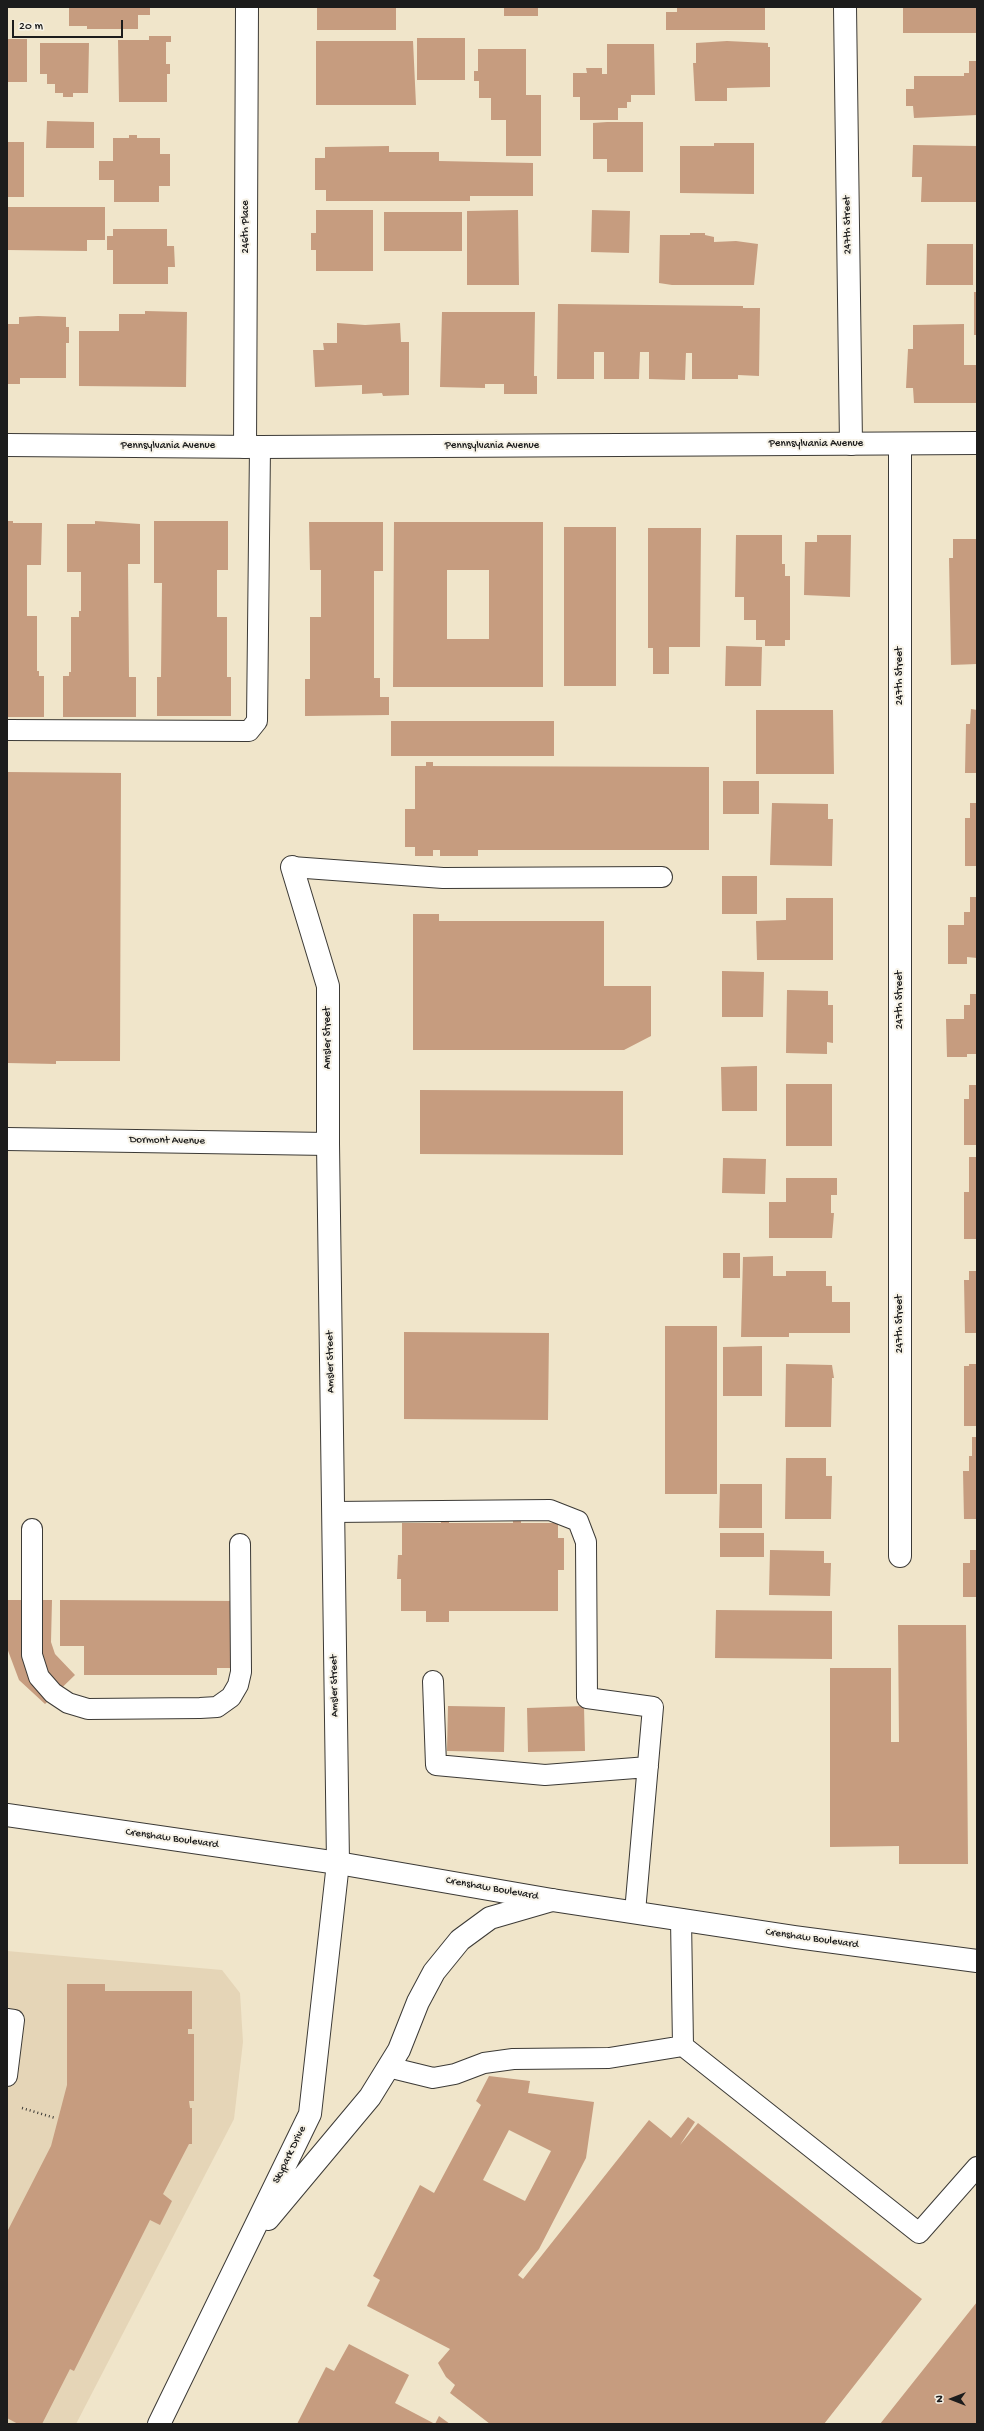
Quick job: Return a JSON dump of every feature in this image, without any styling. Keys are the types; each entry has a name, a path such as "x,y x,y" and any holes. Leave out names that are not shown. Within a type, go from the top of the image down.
{"street":[{"name":"246th Place","path":"247,7 253,447"},
{"name":"247th Street","path":"845,7 851,444"},
{"name":"Pennsylvania Avenue","path":"7,446 253,447 977,443"},
{"name":"247th Street","path":"900,444 900,1556"},
{"name":"Amsler Street","path":"292,867 328,986 328,1144 338,1863"},
{"name":"Dormont Avenue","path":"7,1139 328,1144"},
{"name":"Crenshaw Boulevard","path":"7,1816 338,1863 552,1900 681,1920 977,1961"},
{"name":"Skypark Drive","path":"159,2424 310,2114 338,1863"},
{"path":"246,2246 370,2097 399,2050 418,2002 434,1972 460,1940 490,1918 552,1900"}],"lane":[{"path":"7,730 249,730 253,726 257,721 253,447"},
{"path":"292,867 443,878 662,878"},
{"path":"333,1512 550,1510 578,1521 586,1542 587,1698 653,1706 634,1912"},
{"path":"32,1529 31,1629 32,1655 36,1669 39,1677 53,1693 68,1703 88,1709 200,1708 217,1706 231,1697 238,1685 241,1672 240,1544"},
{"path":"433,1681 436,1765 545,1775 648,1767"},
{"path":"681,1920 683,2046"},
{"path":"7,2019 14,2020 7,2076"},
{"path":"388,2067 433,2078 455,2074 484,2063 514,2059 609,2058 683,2046 919,2233 977,2167"}],"path":[{"path":"22,2108 55,2118"}],"shaded area":[{"path":"7,1951 222,1970 240,1993 243,2042 234,2119 76,2424 7,2424"}],"building":[{"path":"69,7 150,7 150,15 138,15 138,29 87,29 87,26 69,26"},
{"path":"317,7 396,7 396,30 317,30"},
{"path":"504,7 538,7 538,16 504,16"},
{"path":"677,7 765,7 765,30 666,30 666,12 677,12"},
{"path":"903,7 977,7 977,33 903,33"},
{"path":"149,36 171,36 171,42 166,42 166,64 170,64 170,74 167,74 167,102 119,102 118,40 149,40"},
{"path":"417,38 465,38 465,80 417,80"},
{"path":"7,39 27,39 27,82 7,82"},
{"path":"316,41 413,41 416,105 316,105"},
{"path":"727,41 768,43 768,47 770,47 770,87 727,88 727,101 695,101 693,63 696,63 696,43"},
{"path":"40,43 89,43 88,93 73,93 73,97 63,97 63,93 55,93 55,84 47,84 47,74 40,74"},
{"path":"607,44 654,44 655,95 631,95 631,102 627,102 627,108 618,108 618,120 580,120 580,97 573,97 573,73 587,73 586,68 602,68 602,74 607,74"},
{"path":"478,49 526,49 526,95 541,95 541,156 506,156 506,120 491,120 491,98 479,98 479,81 474,81 474,71 478,71"},
{"path":"969,61 977,61 977,115 914,118 913,106 906,106 906,89 914,89 914,76 964,76 964,73 969,73"},
{"path":"47,121 94,122 94,148 46,148"},
{"path":"643,122 643,172 607,172 607,159 593,159 593,123"},
{"path":"129,135 137,135 137,138 160,138 160,154 170,154 170,186 159,186 159,202 114,202 114,180 99,180 99,161 113,161 113,138 129,138"},
{"path":"7,142 24,142 24,197 7,197"},
{"path":"714,143 754,143 754,194 680,193 680,146 714,146"},
{"path":"913,145 977,146 977,202 921,202 922,177 912,177"},
{"path":"389,146 389,152 439,152 439,161 533,163 533,196 470,196 470,201 326,201 326,190 315,190 315,158 325,158 325,147"},
{"path":"7,207 105,207 105,240 87,240 87,251 7,250"},
{"path":"316,210 373,210 373,271 316,271 316,250 311,250 311,233 316,233"},
{"path":"518,210 519,285 467,285 467,211"},
{"path":"592,210 630,211 629,253 591,252"},
{"path":"384,212 462,212 462,251 384,251"},
{"path":"113,229 167,229 167,246 174,246 175,267 168,267 168,284 113,284 113,250 107,250 107,236 113,236"},
{"path":"690,233 705,233 705,235 714,237 714,242 736,241 758,244 754,285 672,285 659,283 660,235 690,235"},
{"path":"927,244 973,244 973,285 926,285"},
{"path":"974,292 977,292 977,335 974,335"},
{"path":"558,304 743,306 743,308 760,308 759,376 738,375 738,379 692,379 692,353 686,353 685,380 649,379 649,352 640,352 639,379 604,379 604,352 594,352 594,379 557,379"},
{"path":"145,311 187,312 186,387 79,386 79,331 119,331 119,314 145,314"},
{"path":"442,312 535,312 534,376 537,376 537,394 504,394 504,384 485,384 485,388 440,387"},
{"path":"19,317 66,317 66,327 69,327 69,343 66,343 66,378 20,378 20,384 7,384 7,324 19,324"},
{"path":"337,323 365,325 400,323 401,342 409,342 409,395 383,396 382,393 362,394 362,385 315,387 313,350 324,350 323,343 337,343"},
{"path":"964,324 964,365 977,365 977,403 914,403 913,388 906,388 908,349 913,349 913,325"},
{"path":"7,521 13,521 13,523 42,523 41,565 27,565 27,616 37,616 37,671 39,671 39,676 44,676 44,717 7,717"},
{"path":"95,521 140,524 140,564 128,564 129,677 136,677 136,717 63,717 63,676 69,676 69,672 71,672 71,617 79,617 79,611 81,611 81,572 67,572 67,524 95,524"},
{"path":"154,521 228,521 228,570 217,570 217,617 227,617 227,677 231,677 231,716 157,716 157,677 161,677 162,583 154,583"},
{"path":"309,522 383,522 383,571 374,571 374,678 380,678 380,697 389,697 389,715 305,716 305,679 310,679 310,617 321,617 321,570 310,570"},
{"path":"394,522 543,522 543,687 393,687","holes":["447,570 489,570 489,639 447,639"]},
{"path":"564,527 616,527 616,686 564,686"},
{"path":"648,528 701,528 700,647 669,647 669,674 653,674 653,648 648,648"},
{"path":"736,535 782,535 782,564 785,564 785,576 790,576 790,640 785,640 785,646 765,646 765,640 756,640 756,620 744,620 744,597 735,597"},
{"path":"817,535 851,535 850,597 804,595 805,542 817,542"},
{"path":"953,539 977,539 977,664 951,665 949,558 953,558"},
{"path":"726,646 762,647 761,686 725,686"},
{"path":"971,709 977,710 977,773 965,773 966,724 970,724"},
{"path":"756,710 833,710 834,774 756,774"},
{"path":"391,721 554,721 554,756 391,756"},
{"path":"426,762 433,762 433,766 709,767 709,850 478,850 478,856 440,856 440,850 433,850 433,856 415,856 415,847 405,847 405,809 415,809 415,766 426,766"},
{"path":"7,772 121,773 120,1061 56,1061 56,1064 7,1063"},
{"path":"723,781 759,781 759,814 723,814"},
{"path":"772,803 828,804 828,819 833,819 832,866 770,865"},
{"path":"970,803 977,803 977,866 965,866 965,818 970,818"},
{"path":"722,876 757,876 757,914 722,914"},
{"path":"970,897 977,897 977,958 967,957 967,964 948,964 948,925 964,925 964,912 970,912"},
{"path":"786,898 833,898 833,960 757,960 756,921 786,920"},
{"path":"413,914 439,914 439,921 604,921 604,986 651,986 651,1036 624,1050 413,1050"},
{"path":"722,971 764,972 763,1017 722,1017"},
{"path":"787,990 828,991 828,1005 833,1005 833,1043 827,1042 827,1054 786,1053"},
{"path":"970,994 977,994 977,1054 967,1054 967,1057 947,1057 946,1019 964,1019 964,1005 970,1005"},
{"path":"757,1066 757,1111 722,1111 721,1067"},
{"path":"786,1084 832,1084 832,1146 786,1146"},
{"path":"969,1085 977,1085 977,1145 964,1145 964,1099 969,1099"},
{"path":"420,1090 623,1091 623,1155 420,1154"},
{"path":"969,1157 977,1157 977,1239 964,1239 964,1192 969,1192"},
{"path":"723,1158 766,1159 765,1194 722,1193"},
{"path":"786,1178 837,1178 837,1195 831,1195 831,1213 834,1213 832,1238 769,1238 769,1202 786,1202"},
{"path":"723,1253 740,1253 740,1278 723,1278"},
{"path":"773,1256 773,1276 786,1276 786,1271 826,1271 826,1286 832,1286 832,1302 850,1302 850,1333 789,1333 789,1337 741,1337 743,1257"},
{"path":"969,1271 977,1271 977,1333 965,1333 964,1280 969,1280"},
{"path":"665,1326 717,1326 717,1494 665,1494"},
{"path":"404,1332 549,1333 548,1420 404,1419"},
{"path":"762,1346 762,1396 723,1396 723,1347"},
{"path":"786,1364 832,1365 834,1378 832,1378 831,1427 785,1427"},
{"path":"969,1364 977,1364 977,1426 964,1426 964,1366 969,1366"},
{"path":"972,1437 977,1437 977,1519 964,1519 963,1471 969,1471 969,1456 972,1456"},
{"path":"786,1458 826,1458 826,1476 832,1476 831,1519 785,1519"},
{"path":"720,1484 762,1484 762,1528 719,1528"},
{"path":"441,1520 449,1521 449,1523 513,1523 513,1520 521,1520 521,1523 558,1523 558,1538 564,1538 564,1570 558,1570 558,1611 449,1611 449,1622 426,1622 426,1611 401,1611 401,1579 397,1579 398,1555 402,1555 402,1523 441,1523"},
{"path":"720,1533 764,1533 764,1557 720,1557"},
{"path":"770,1550 824,1551 824,1563 831,1563 830,1596 769,1595"},
{"path":"970,1550 977,1550 977,1597 963,1597 963,1563 970,1563"},
{"path":"8,1600 52,1600 51,1642 55,1654 75,1675 45,1704 19,1680 7,1648"},
{"path":"60,1600 239,1601 239,1668 217,1668 217,1675 84,1675 84,1646 60,1646"},
{"path":"716,1610 832,1611 832,1659 715,1658"},
{"path":"898,1625 966,1625 968,1864 899,1864 899,1846 830,1847 830,1668 891,1668 891,1742 899,1742"},
{"path":"448,1706 505,1707 504,1752 447,1751"},
{"path":"584,1706 585,1751 528,1752 527,1708"},
{"path":"67,1984 105,1984 105,1991 192,1991 192,2029 188,2029 188,2034 194,2034 194,2101 189,2101 190,2108 192,2108 192,2144 189,2144 163,2194 172,2201 160,2225 150,2220 74,2371 70,2369 42,2424 18,2424 7,2418 7,2232 51,2146 67,2085"},
{"path":"489,2076 530,2081 528,2093 594,2102 586,2158 539,2249 518,2275 523,2279 649,2120 671,2138 688,2117 695,2122 680,2145 698,2123 922,2299 824,2424 490,2424 450,2393 455,2385 446,2377 438,2363 450,2349 367,2306 380,2280 373,2276 420,2185 434,2193 481,2105 476,2101","holes":["509,2130 551,2151 525,2201 483,2180"]},
{"path":"977,2302 977,2424 880,2424"},
{"path":"349,2344 409,2375 395,2403 435,2424 297,2424 326,2367 334,2371"},
{"path":"439,2416 450,2424 435,2424"}]}
